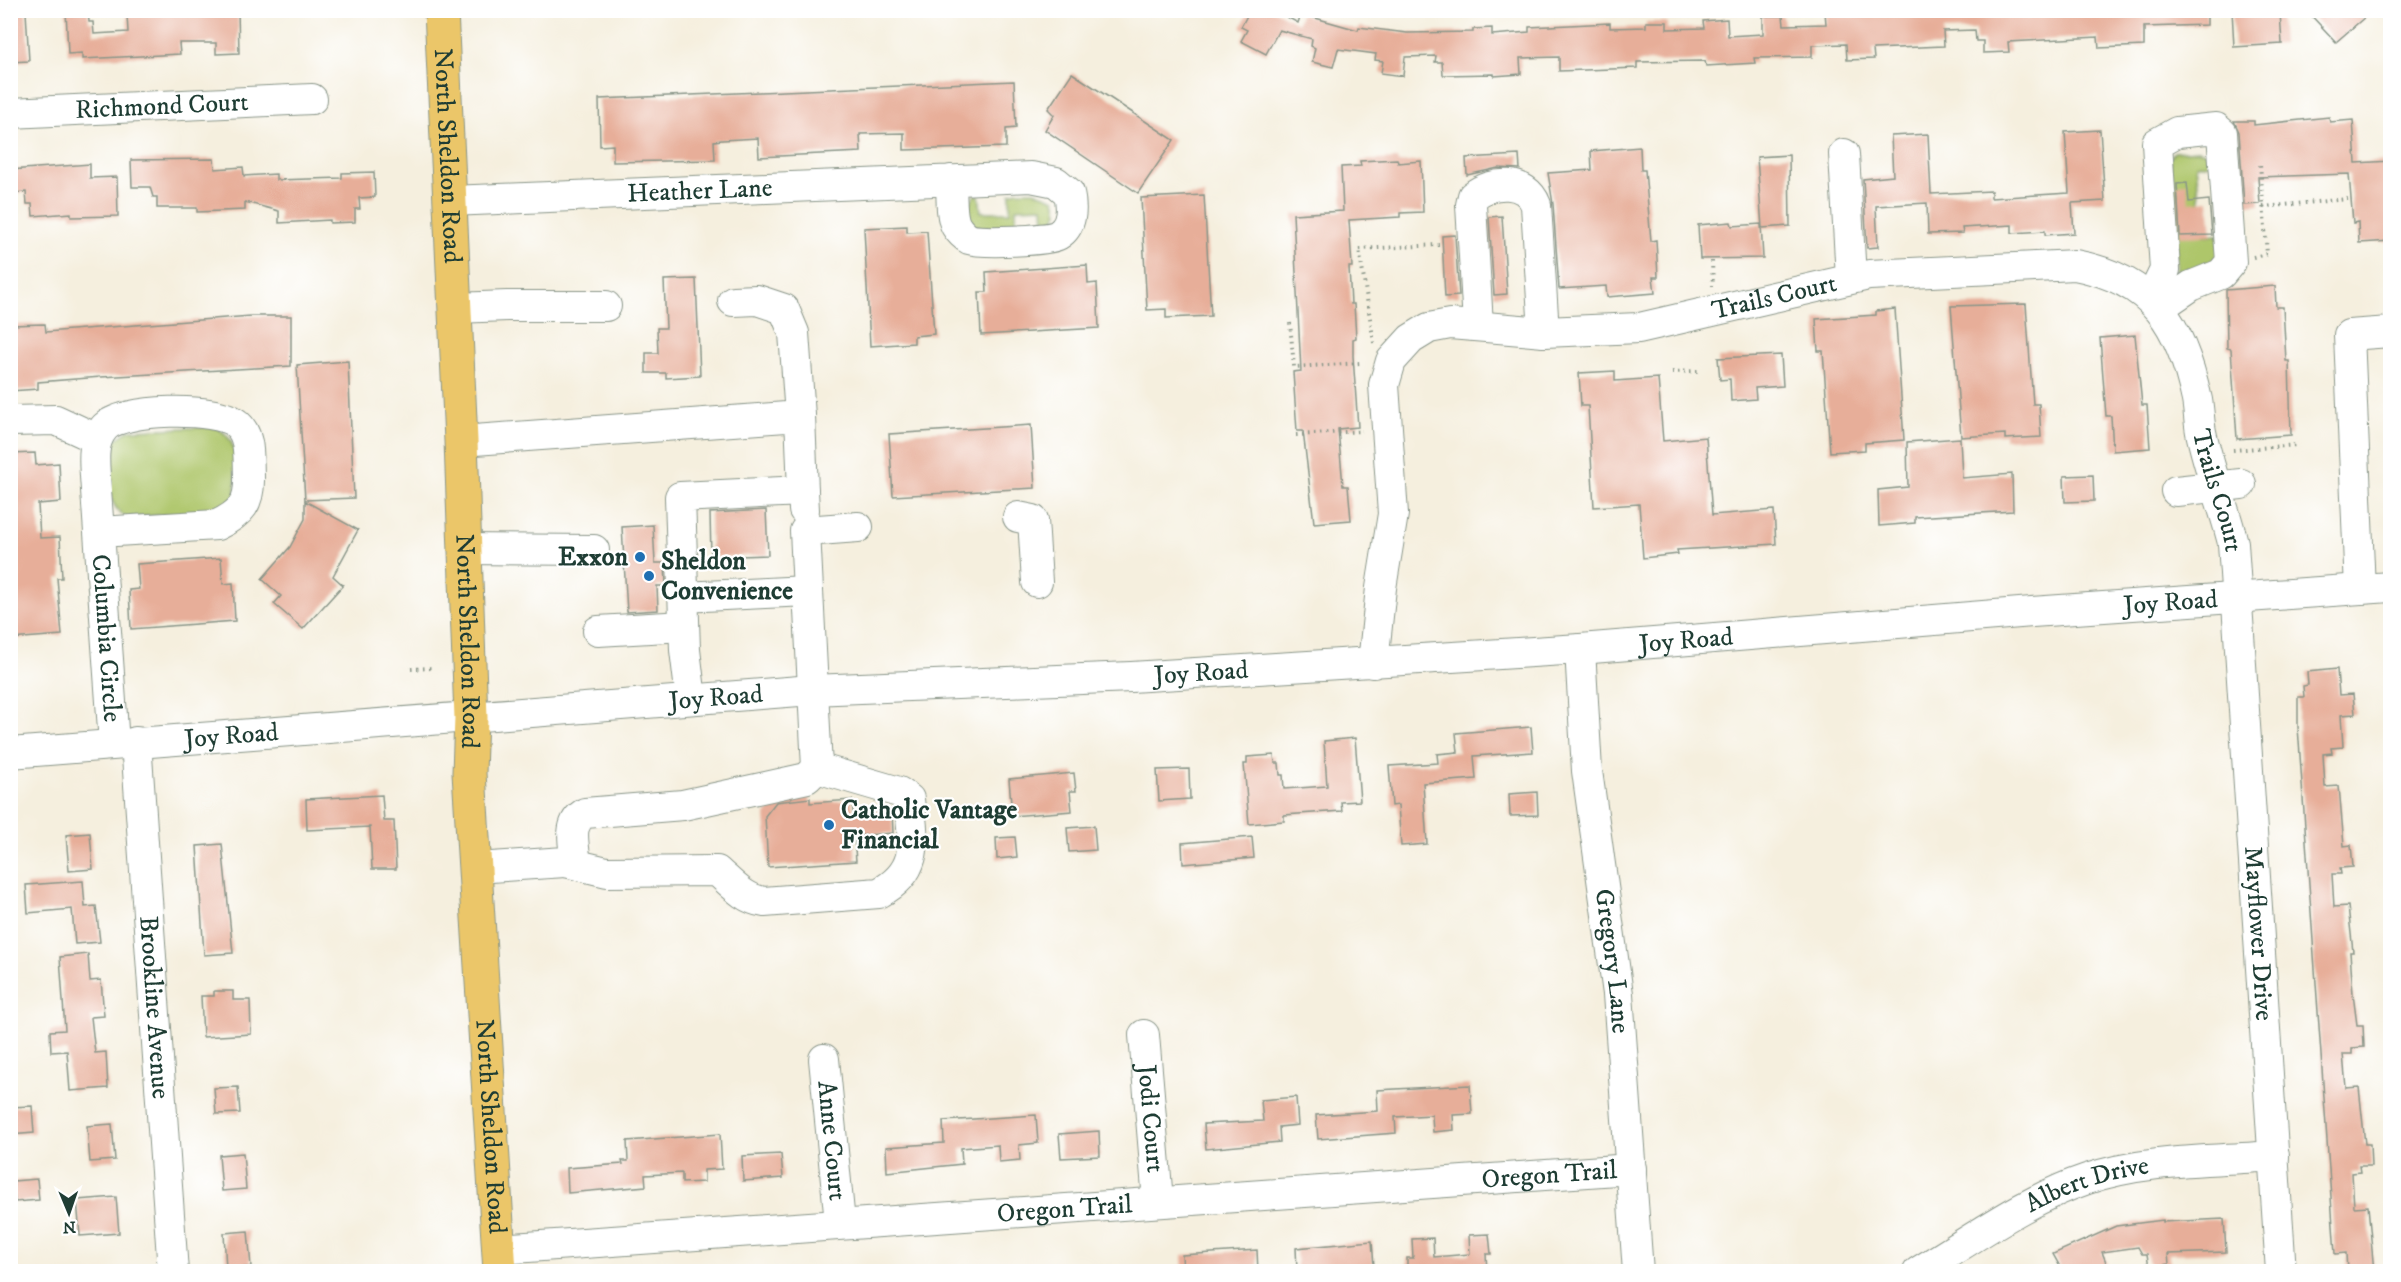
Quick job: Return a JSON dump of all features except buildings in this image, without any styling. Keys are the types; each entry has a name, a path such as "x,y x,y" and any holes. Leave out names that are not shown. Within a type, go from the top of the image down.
{"main road":[{"name":"North Sheldon Road","path":"441,10 461,441 471,718 469,773 500,1260"}],"street":[{"name":"Richmond Court","path":"10,113 312,99"},
{"path":"2216,128 2222,134 2231,262 2221,274 2155,303 2164,270 2155,151 2157,143 2177,132 2216,128"},
{"path":"1844,154 1851,278"},
{"name":"Heather Lane","path":"450,201 951,180"},
{"path":"1478,325 1471,205 1473,196 1482,189 1504,184 1532,193 1536,205 1544,332"},
{"name":"Trails Court","path":"1373,663 1381,588 1393,514 1383,402 1386,373 1399,350 1411,339 1429,328 1450,324 1544,332 1639,328 1851,278 1918,272 2075,265 2114,275 2155,303 2170,321 2190,370 2200,430 2229,485 2235,598"},
{"path":"565,862 575,856 572,830 578,817 585,813 683,805 807,778 817,768 794,333 784,309 757,300 733,301"},
{"path":"456,309 507,306 606,306"},
{"path":"2361,589 2349,335 2391,332"},
{"name":"Columbia Circle","path":"99,532 217,525 232,518 243,507 249,494 247,438 237,423 222,415 205,412 128,416 106,426 97,439 94,452 99,532 125,743"},
{"path":"461,441 800,416"},
{"path":"10,422 56,420 97,439"},
{"path":"2176,491 2229,485"},
{"path":"691,699 684,611 680,497 803,491"},
{"path":"1018,517 1033,520 1037,582"},
{"path":"805,531 858,527"},
{"path":"464,549 594,550"},
{"name":"Joy Road","path":"10,753 812,690 1373,663 2391,587"},
{"path":"598,631 684,611 807,591"},
{"name":"Mayflower Drive","path":"2235,598 2282,1272"},
{"name":"Gregory Lane","path":"1580,649 1587,771 1618,994 1638,1272"},
{"name":"Brookline Avenue","path":"125,743 172,1272"},
{"path":"476,868 565,862 607,872 717,871 740,892 753,900 764,902 879,893 890,888 914,853 909,799 899,792 817,768"},
{"name":"Jodi Court","path":"1144,1035 1158,1201"},
{"name":"Anne Court","path":"824,1059 840,1223"},
{"name":"Albert Drive","path":"1918,1272 2039,1199 2088,1178 2149,1165 2274,1156"},
{"name":"Oregon Trail","path":"500,1260 840,1223 1631,1169"}],"path":[{"path":"2247,258 2267,254 2260,164"},
{"path":"2263,207 2348,199"},
{"path":"1375,344 1359,249 1439,245"},
{"path":"1712,261 1714,289"},
{"path":"1290,323 1294,367 1361,363"},
{"path":"1672,372 1698,371"},
{"path":"1296,435 1362,431"},
{"path":"2233,450 2296,445"},
{"path":"411,669 432,668"}],"green space":[{"path":"2199,150 2207,153 2210,163 2196,165 2203,235 2219,235 2220,257 2184,276 2177,272 2170,158 2174,152"},
{"path":"1034,191 1055,199 1058,213 1051,223 1044,221 1043,207 1016,208 1014,226 975,228 968,220 966,210 975,194 979,195 981,212 1010,212 1010,193"},
{"path":"215,427 230,440 236,457 235,497 223,510 127,518 119,511 113,503 108,485 109,444 129,430"}],"place":[{"name":"Exxon","path":"640,557"},
{"name":"Sheldon Convenience","path":"649,576"},
{"name":"Catholic Vantage Financial","path":"829,825"}]}
